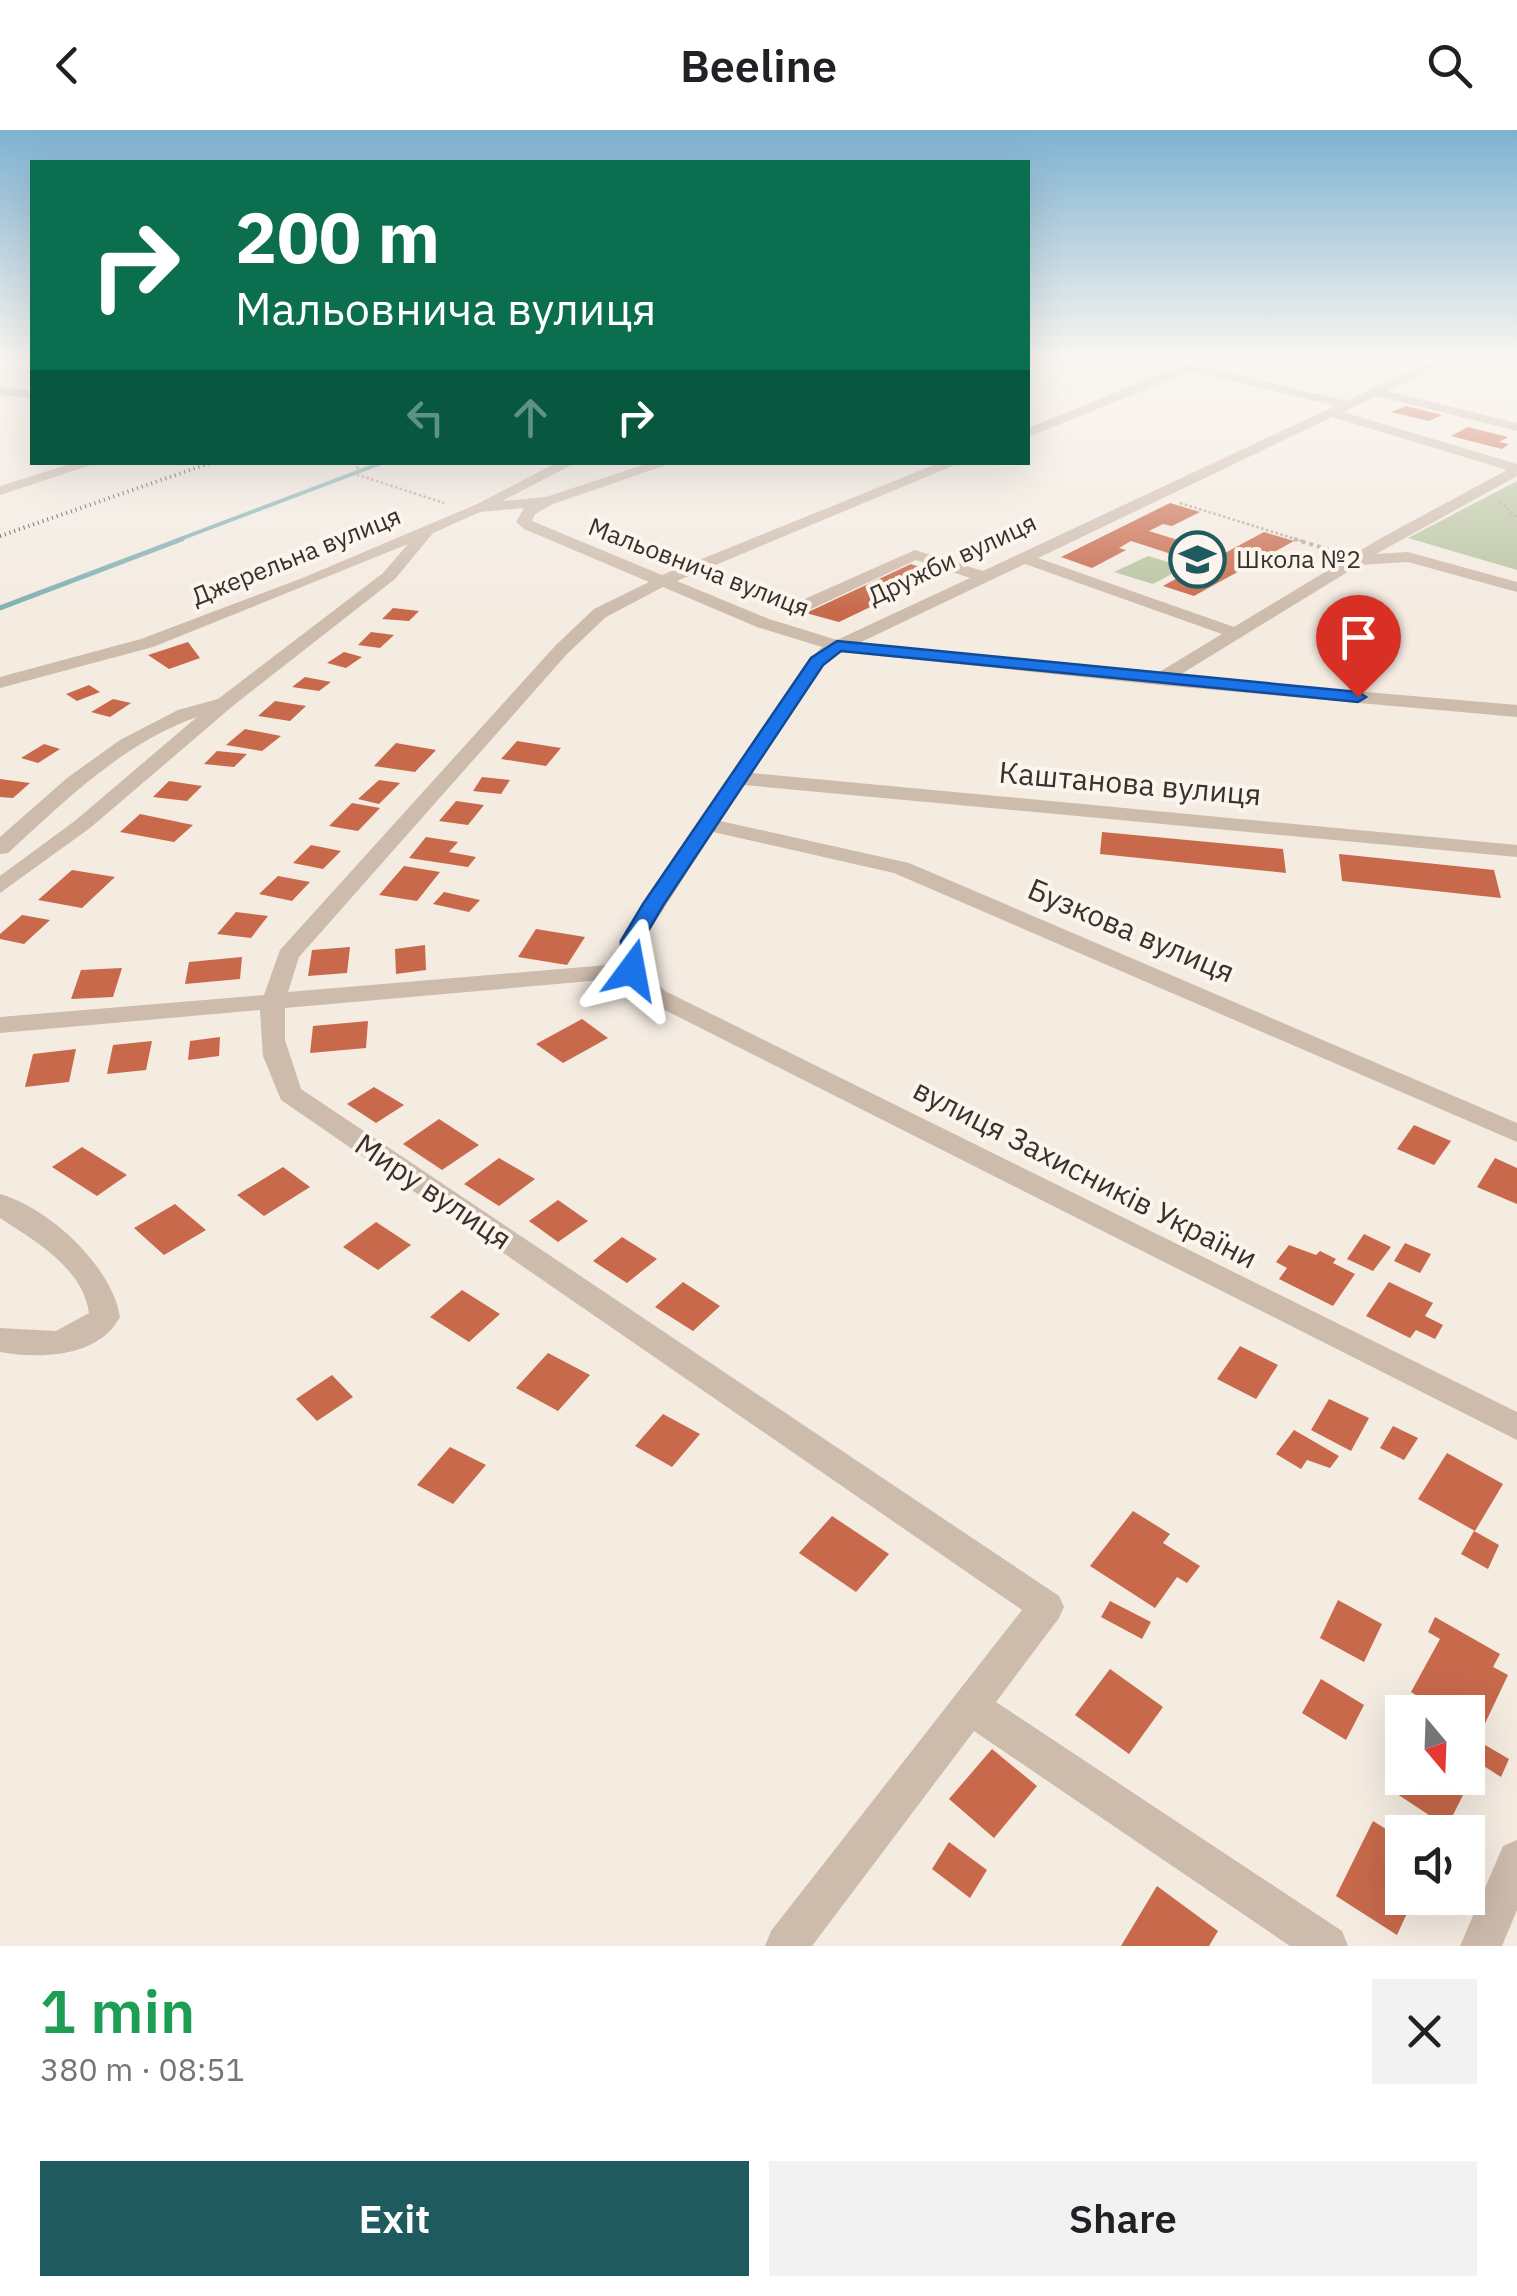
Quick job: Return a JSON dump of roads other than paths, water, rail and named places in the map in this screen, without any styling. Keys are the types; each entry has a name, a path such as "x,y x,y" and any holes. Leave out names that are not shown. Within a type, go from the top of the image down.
{"street":[{"name":"Дружби вулиця","path":"632,970 631,941 817,662 837,646 1265,444"},
{"path":"1434,444 1517,469"},
{"path":"0,490 83,465"},
{"path":"472,510 564,465"},
{"name":"Джерельна вулиця","path":"0,683 147,643 311,580 472,510 548,501 659,465"},
{"name":"Миру вулиця","path":"786,1946 973,1708 1046,1607 290,1094 273,1057 272,1002 288,954 560,650 600,613 663,581 948,465"},
{"path":"1159,680 1517,469"},
{"name":"Мальовнича вулиця","path":"548,501 529,511 524,522 763,623 837,646 1159,680 1517,711"},
{"path":"0,886 83,824 227,702 389,576 430,528"},
{"path":"797,608 915,555 981,576"},
{"path":"1021,557 1234,633"},
{"path":"1360,560 1408,557 1517,587"},
{"path":"0,848 112,752 169,720 227,702"},
{"name":"Каштанова вулиця","path":"738,778 1517,851"},
{"name":"Бузкова вулиця","path":"707,824 901,868 1517,1133"},
{"path":"0,1025 632,970"},
{"name":"вулиця Захисників України","path":"632,970 656,996 1517,1426"},
{"path":"0,1204 62,1245 106,1304 105,1317 97,1326 56,1345 40,1347 0,1340"},
{"path":"973,1708 1327,1946"},
{"path":"1480,1946 1517,1860"}],"waterway":[{"path":"175,541 376,465"},
{"path":"0,608 182,539"}],"railway":[{"path":"0,536 204,465"}],"place":[{"name":"Школа №2","path":"1197,559"}]}
